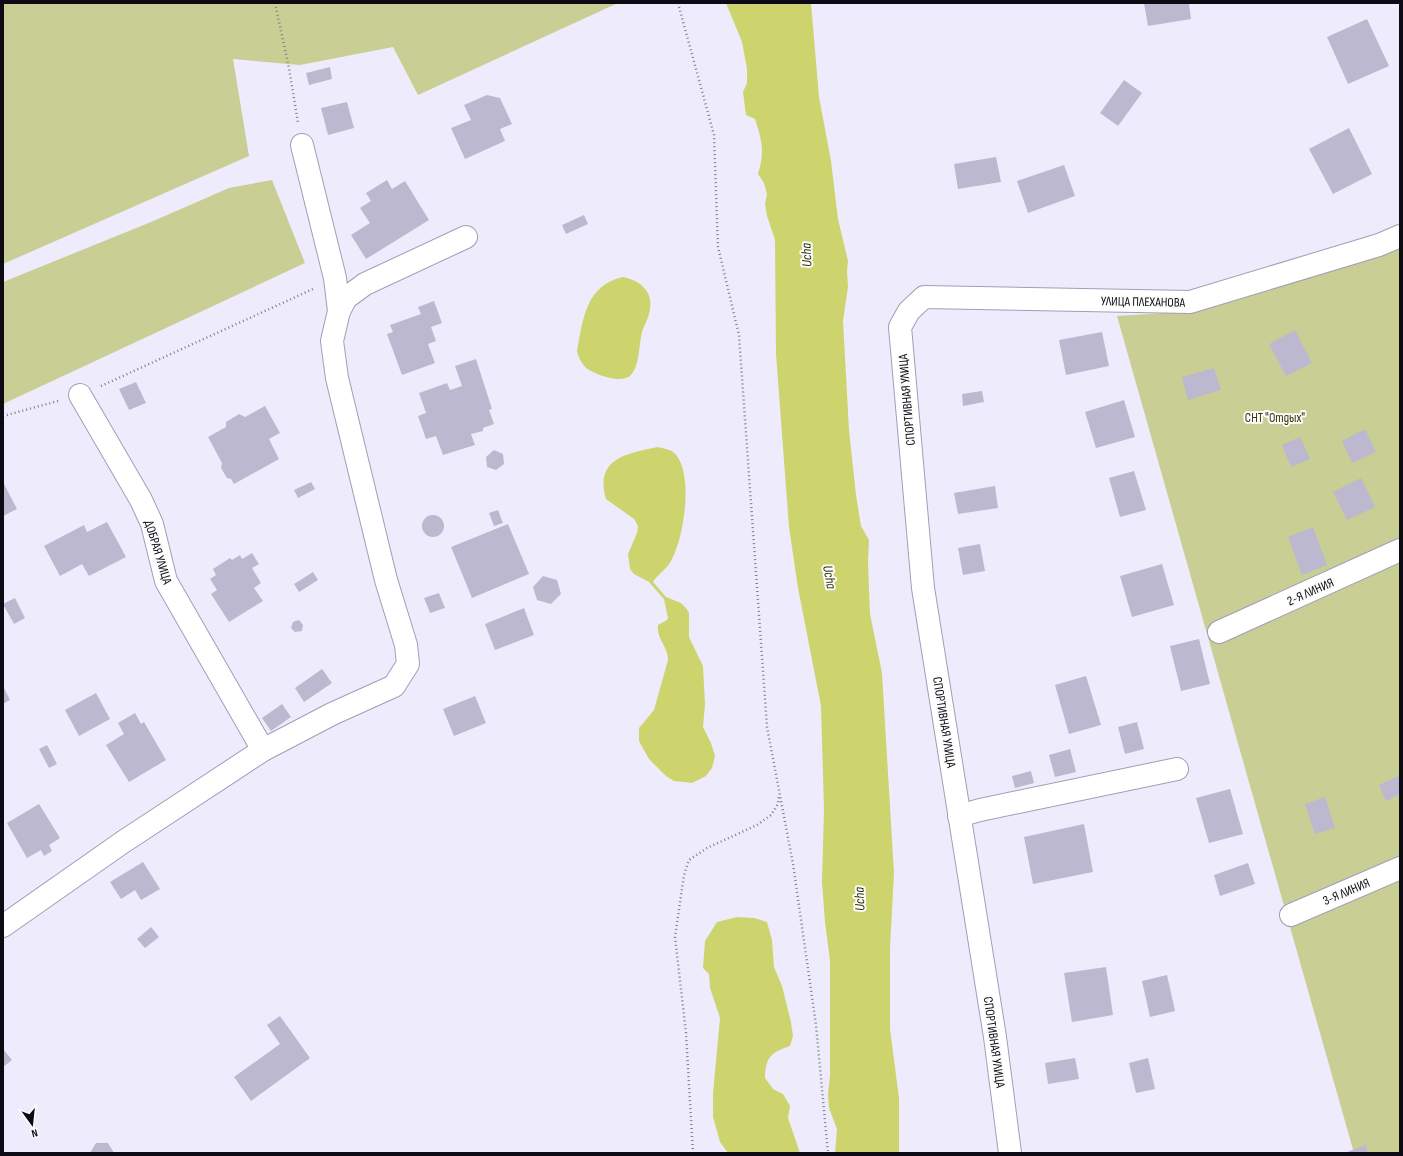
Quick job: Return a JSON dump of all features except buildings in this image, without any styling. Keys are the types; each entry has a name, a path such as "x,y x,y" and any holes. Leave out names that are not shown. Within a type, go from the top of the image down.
{"street":[{"path":"302,145 335,278 339,311"},
{"name":"УЛИЦА ПЛЕХАНОВА","path":"924,297 1190,302 1379,245 1400,236"},
{"path":"5,921 263,750 332,714 394,686 408,664 406,645 386,580 337,378 332,341 339,311 346,298 365,284 466,237"},
{"name":"СПОРТИВНАЯ УЛИЦА","path":"924,297 909,311 900,327 923,588 995,1037 1010,1153"},
{"name":"ДОБРАЯ УЛИЦА","path":"80,395 142,500 152,524 166,581 263,750"},
{"name":"2-Я ЛИНИЯ","path":"1219,632 1400,550"},
{"path":"959,816 980,810 1177,769"},
{"name":"3-Я ЛИНИЯ","path":"1291,915 1400,868"}],"path":[{"path":"275,3 289,68 302,145"},
{"path":"678,3 714,135 718,247 739,336 767,727 793,864 816,1025 828,1153"},
{"path":"3,416 80,395 335,278"},
{"path":"693,1153 686,1033 675,937 684,875 689,860 707,848 757,825 771,815 778,804 780,791"}],"green space":[{"path":"3,3 618,3 418,95 393,47 300,65 233,59 249,156 3,264"},
{"path":"272,180 305,263 3,404 3,282 151,222 229,188"},
{"name":"СНТ \"Отдых\"","path":"1400,249 1400,1153 1354,1153 1117,316 1196,311"}],"water":[{"name":"Ucha","path":"726,3 811,3 819,97 831,161 838,219 848,261 848,287 843,321 849,430 861,526 869,540 868,561 870,614 882,673 894,873 890,948 890,1029 899,1098 899,1153 835,1153 837,1129 829,1108 828,1094 830,1076 830,961 822,882 824,809 821,706 798,588 789,527 776,354 775,240 767,216 765,204 767,194 764,183 758,174 762,146 755,119 746,115 743,92 747,83 747,69 742,42"},
{"path":"623,277 636,282 645,289 650,300 650,307 648,317 643,328 636,367 627,378 615,379 589,370 585,367 577,351 584,316 594,295 601,287 611,281"},
{"path":"658,447 671,451 677,456 682,466 685,478 686,493 683,523 676,551 669,564 653,582 666,597 681,603 689,613 689,637 703,666 705,704 703,727 711,743 715,756 712,768 706,776 692,783 674,781 666,776 649,759 639,741 639,728 654,710 668,660 666,651 660,639 658,625 668,618 664,599 649,582 634,574 630,569 628,554 637,533 638,526 634,519 606,499 604,486 605,475 609,467 616,460 635,452"},
{"path":"737,917 754,918 767,922 772,940 774,967 782,986 793,1036 790,1046 778,1051 768,1060 765,1078 773,1089 783,1094 790,1106 788,1118 800,1153 728,1153 720,1142 713,1117 713,1093 720,1018 710,988 709,974 703,968 705,941 717,922"}]}
